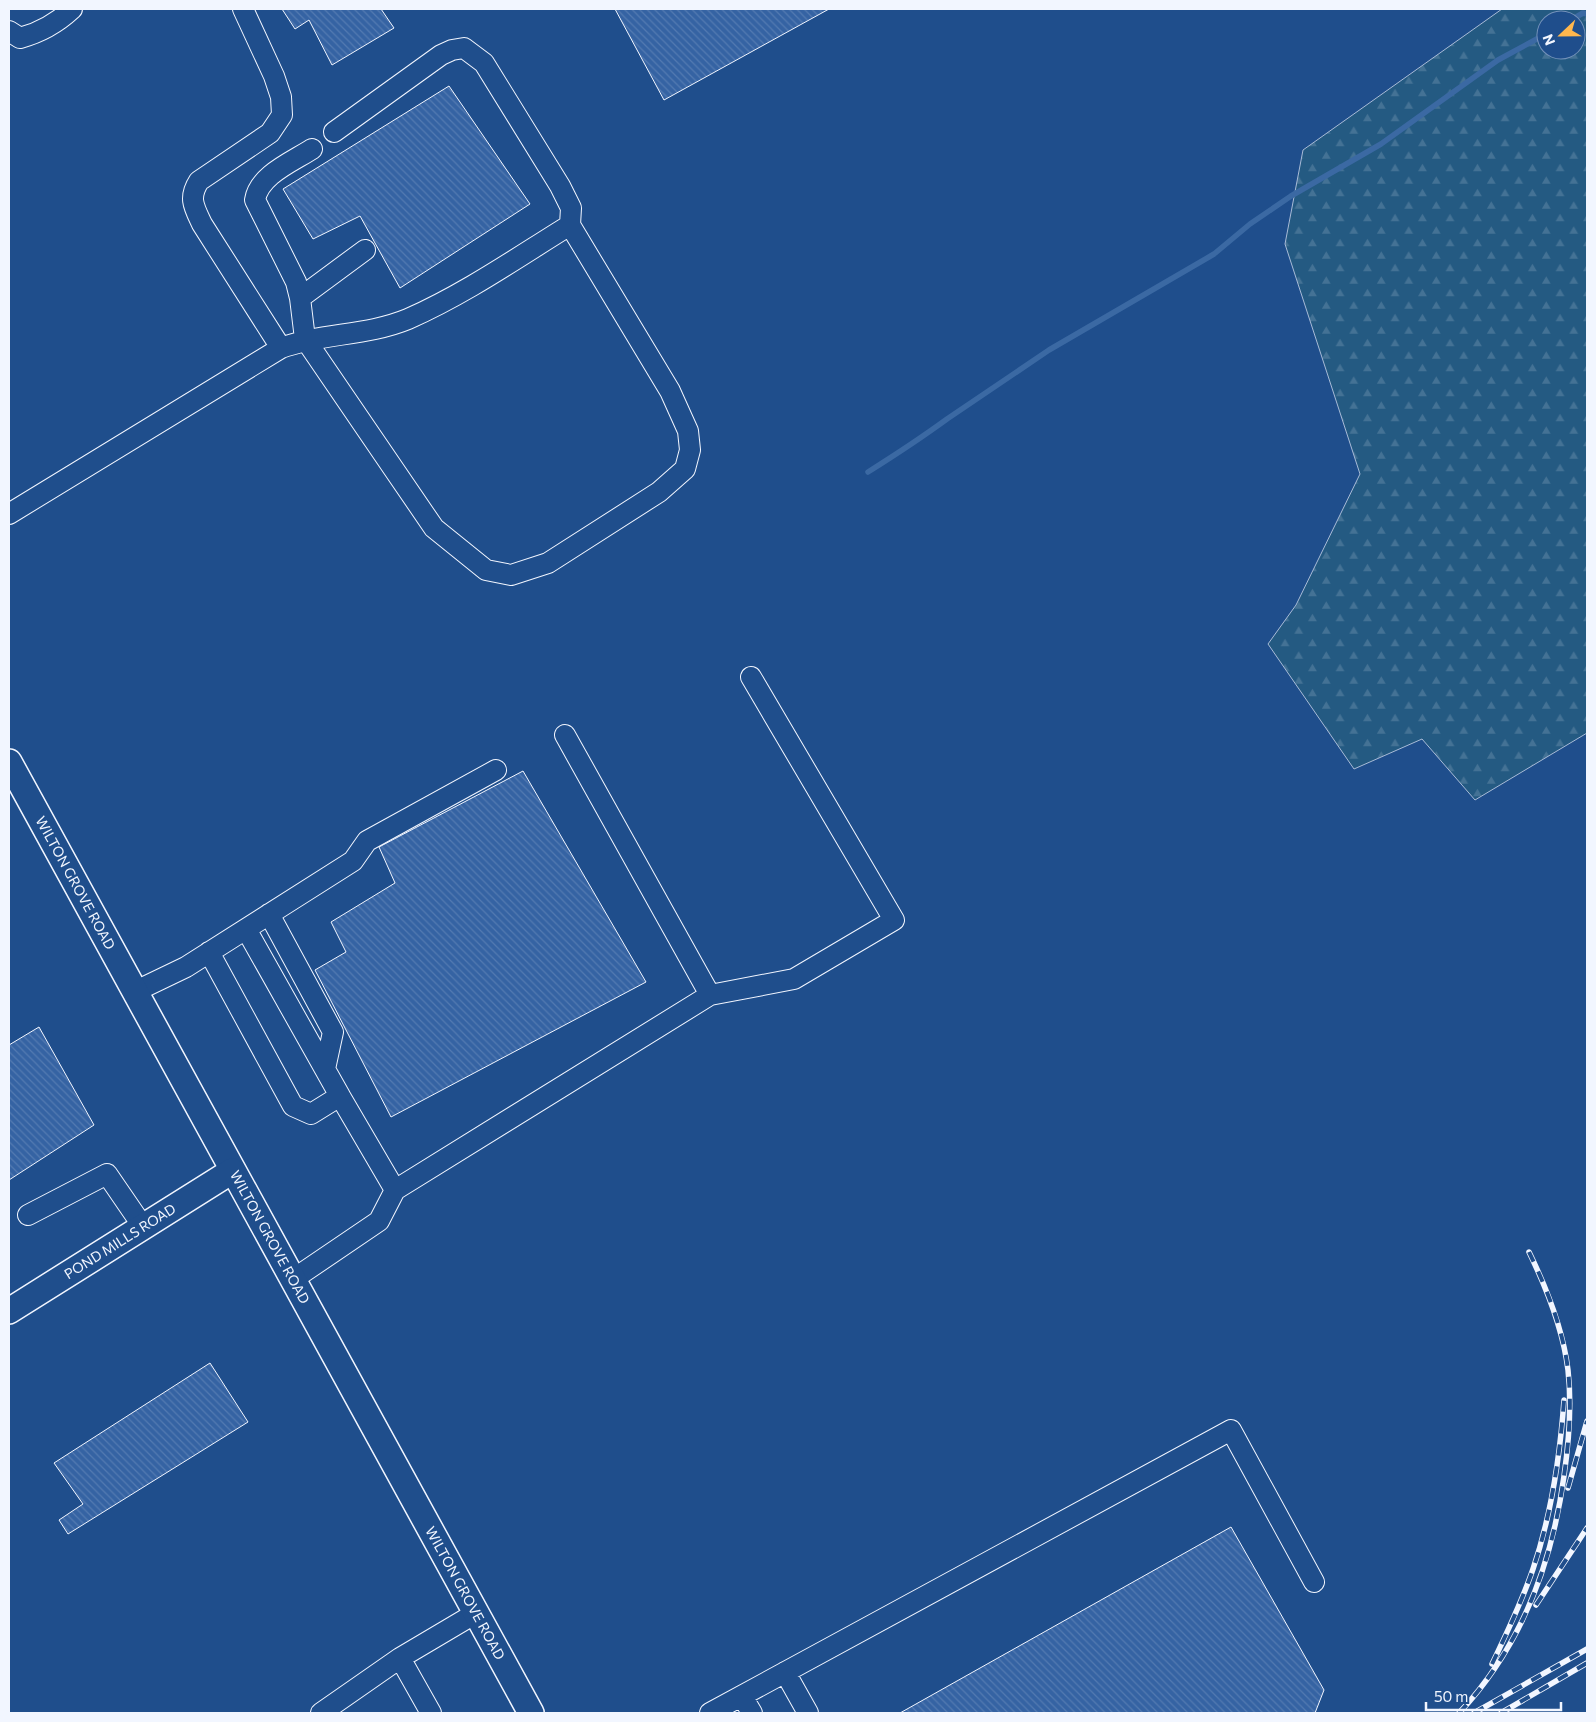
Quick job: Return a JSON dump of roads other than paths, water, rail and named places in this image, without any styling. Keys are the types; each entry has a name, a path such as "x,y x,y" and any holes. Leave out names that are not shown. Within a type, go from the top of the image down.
{"main road":[{"name":"WILTON GROVE ROAD","path":"9,762 531,1713"},
{"name":"POND MILLS ROAD","path":"9,1311 232,1171"}],"lane":[{"path":"9,31 20,38 33,35 72,9"},
{"path":"243,9 274,76 281,97 282,114 270,133 199,180 192,191 194,205 202,224 281,348"},
{"path":"312,149 267,178 257,189 255,200 273,239 288,263 300,298 305,339 434,528 486,570 511,575 548,563 659,492 685,469 690,450 688,430 670,391 570,225 571,208 560,186 484,63 464,48 452,50 441,55 334,132"},
{"path":"9,514 281,348 305,339 378,329 408,319 473,284 570,225"},
{"path":"300,298 365,250"},
{"path":"292,1280 379,1221 395,1190 710,994 794,979 894,920 751,676"},
{"path":"565,735 710,994"},
{"path":"134,992 186,967 353,861 367,841 496,770"},
{"path":"270,914 333,1032 325,1069"},
{"path":"246,929 395,1190"},
{"path":"209,952 293,1106 311,1114 340,1096"},
{"path":"28,1215 108,1174 144,1228"},
{"path":"710,1713 1231,1430 1314,1582"},
{"path":"320,1713 400,1658 476,1613"},
{"path":"400,1658 431,1713"},
{"path":"785,1672 808,1713"},
{"path":"742,1696 752,1713"}],"waterway":[{"path":"868,472 1049,350 1214,254 1250,224 1291,196 1381,144 1498,60 1536,39"}],"railway":[{"path":"1459,1713 1481,1687 1500,1660 1516,1632 1542,1572 1559,1509 1569,1436 1568,1370 1566,1355 1553,1310 1529,1252"},
{"path":"1492,1664 1529,1581 1545,1528 1554,1486 1564,1400"},
{"path":"1568,1488 1587,1421"},
{"path":"1536,1605 1587,1528"},
{"path":"1474,1713 1587,1649"},
{"path":"1501,1713 1587,1663"}]}
